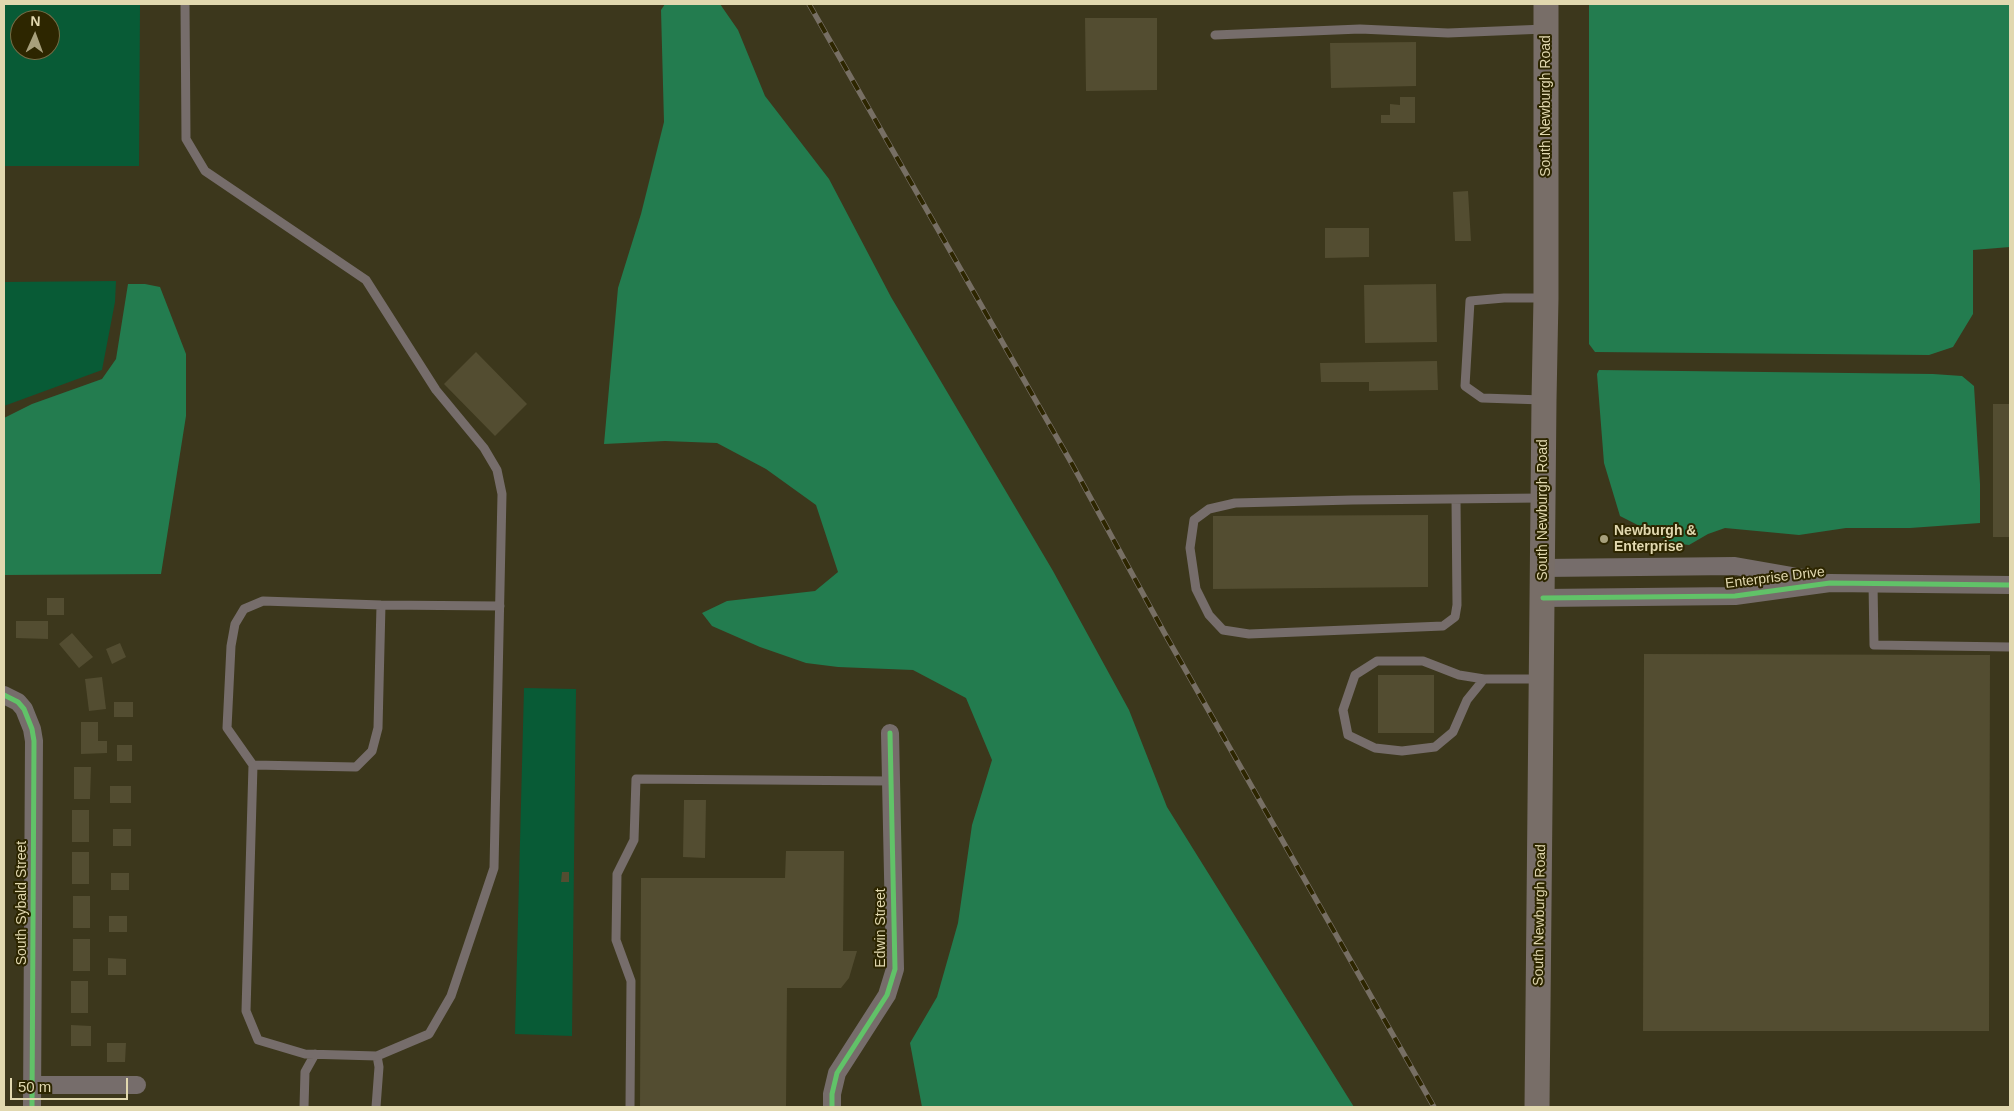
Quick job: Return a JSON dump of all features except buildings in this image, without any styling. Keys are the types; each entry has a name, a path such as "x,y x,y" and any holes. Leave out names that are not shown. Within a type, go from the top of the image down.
{"main road":[{"name":"South Newburgh Road","path":"1537,1107 1546,298 1546,4"}],"street":[{"name":"Enterprise Drive","path":"1543,568 1735,566 1830,583"},
{"name":"Enterprise Drive","path":"1543,598 1735,596 1830,583 2010,584"},
{"name":"South Sybald Street","path":"11,699 28,717 34,741 32,1107"},
{"name":"Edwin Street","path":"832,1107 832,1094 837,1073 887,995 894,969 890,733"},
{"path":"32,1085 137,1085"}],"lane":[{"path":"185,4 186,139 205,171 366,280 436,390 484,448 497,470 502,494 500,606 494,868 450,996 430,1034 377,1056 305,1054 258,1040 246,1011 253,765 227,728 231,646 235,624 244,609 263,601 381,605 500,606"},
{"path":"1215,35 1360,29 1448,33 1546,28"},
{"path":"1544,400 1482,398 1465,386 1470,301 1504,298 1546,298"},
{"path":"1456,499 1457,605 1455,617 1443,626 1249,634 1223,630 1209,616 1196,589 1190,548 1194,520 1209,509 1235,503 1456,499 1544,498"},
{"path":"1873,583 1874,646 2010,647"},
{"path":"253,765 356,767 372,751 378,728 381,605"},
{"path":"1484,679 1467,700 1453,732 1435,747 1402,751 1375,748 1348,735 1343,710 1355,675 1377,661 1424,661 1459,675 1484,679 1542,678"},
{"path":"630,1107 631,981 616,940 617,874 634,840 636,779 890,782"},
{"path":"304,1107 305,1072 315,1054"},
{"path":"376,1107 379,1067 377,1056"}],"green space":[{"path":"4,4 140,4 139,166 4,166"},
{"path":"665,4 720,4 738,30 765,96 829,179 891,297 1053,571 1129,710 1167,807 1354,1107 922,1107 910,1043 937,997 958,923 972,825 992,760 966,698 913,670 838,667 806,663 760,647 712,626 702,613 727,601 815,591 838,572 816,505 766,469 717,443 665,441 604,444 618,288 641,214 664,122 661,10"},
{"path":"1589,4 2010,4 2010,247 1973,250 1973,314 1953,347 1929,355 1595,352 1589,344"},
{"path":"116,281 115,302 102,370 4,406 4,282"},
{"path":"128,284 145,284 160,287 186,354 186,416 161,574 4,575 4,418 32,404 102,379 116,359"},
{"path":"1599,370 1933,374 1962,376 1974,386 1980,484 1980,523 1910,528 1846,528 1799,535 1725,528 1708,534 1689,545 1673,543 1620,516 1604,463 1597,374"},
{"path":"524,688 576,689 572,1036 515,1034"}],"railway":[{"path":"809,4 1072,464 1165,634 1434,1107"}],"cycle path":[{"path":"1543,598 1735,596 1830,583 2010,585"},
{"path":"4,695 18,702 24,709 32,729 34,741 32,1107"},
{"path":"832,1107 832,1094 837,1073 887,995 895,969 890,733"}],"place":[{"name":"Newburgh & Enterprise","path":"1604,539"}]}
